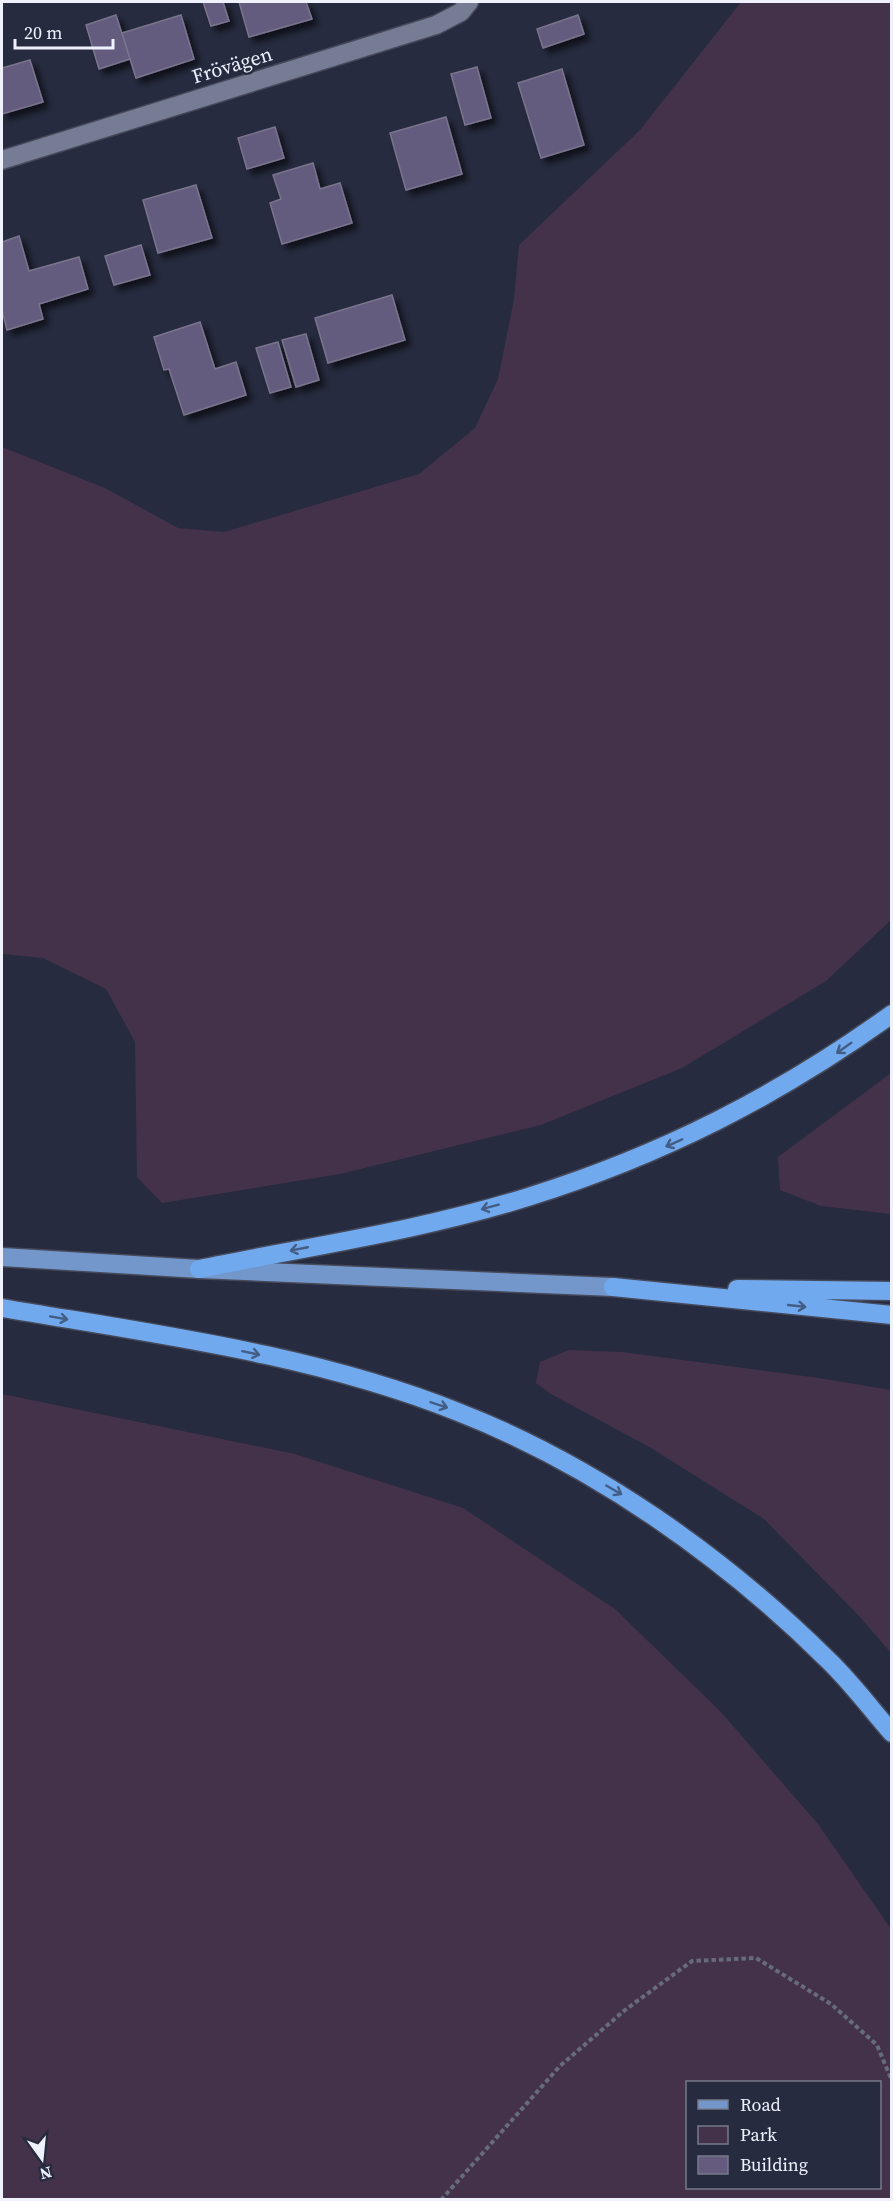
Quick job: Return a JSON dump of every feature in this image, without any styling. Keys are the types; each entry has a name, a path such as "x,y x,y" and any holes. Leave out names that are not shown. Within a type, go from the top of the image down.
{"highway":[{"path":"199,1269 437,1221 526,1198 603,1172 677,1142 759,1100 839,1052 891,1014"},
{"path":"613,1287 891,1291"},
{"path":"613,1287 891,1315"},
{"path":"2,1308 197,1342 296,1363 370,1382 458,1411 532,1445 620,1493 697,1548 772,1608 830,1661 891,1733"}],"main road":[{"path":"2,1257 199,1269 613,1287"}],"street":[{"name":"Frövägen","path":"2,160 436,25 461,12 469,2"}],"path":[{"path":"441,2199 560,2066 625,2010 692,1961 756,1958 831,2004 877,2045 891,2081"}],"green space":[{"path":"741,2 891,2 891,920 826,981 682,1068 541,1125 340,1174 162,1203 137,1177 135,1042 106,989 43,958 2,954 2,447 105,488 178,528 224,532 419,474 475,428 498,379 514,299 519,245 640,130"},
{"path":"891,1073 891,1214 821,1206 780,1190 778,1157"},
{"path":"569,1350 622,1352 819,1378 891,1390 891,1653 860,1617 764,1519 651,1448 551,1394 536,1383 540,1362"},
{"path":"2,1394 295,1454 463,1508 615,1609 720,1711 818,1824 891,1929 891,2199 2,2199"}],"building":[{"path":"203,2 223,2 229,21 211,26"},
{"path":"239,2 306,2 312,19 249,37"},
{"path":"116,15 130,59 99,69 86,25"},
{"path":"181,15 194,59 136,78 122,33"},
{"path":"578,15 584,34 543,48 537,29"},
{"path":"30,60 43,102 2,114 2,68"},
{"path":"477,67 491,118 465,125 451,74"},
{"path":"562,69 584,145 541,158 518,83"},
{"path":"446,117 462,174 406,190 390,133"},
{"path":"275,127 284,158 247,169 238,138"},
{"path":"313,163 320,189 340,183 352,223 282,244 270,203 281,199 273,175"},
{"path":"196,185 212,238 158,253 143,200"},
{"path":"19,236 29,271 79,257 88,289 39,304 43,319 7,330 2,310 2,242"},
{"path":"141,245 150,275 114,285 105,256"},
{"path":"392,295 405,340 328,363 315,318"},
{"path":"200,322 215,369 236,362 246,395 184,415 169,369 164,370 154,337"},
{"path":"306,334 319,380 296,387 282,340"},
{"path":"278,342 291,387 270,393 256,348"}]}
